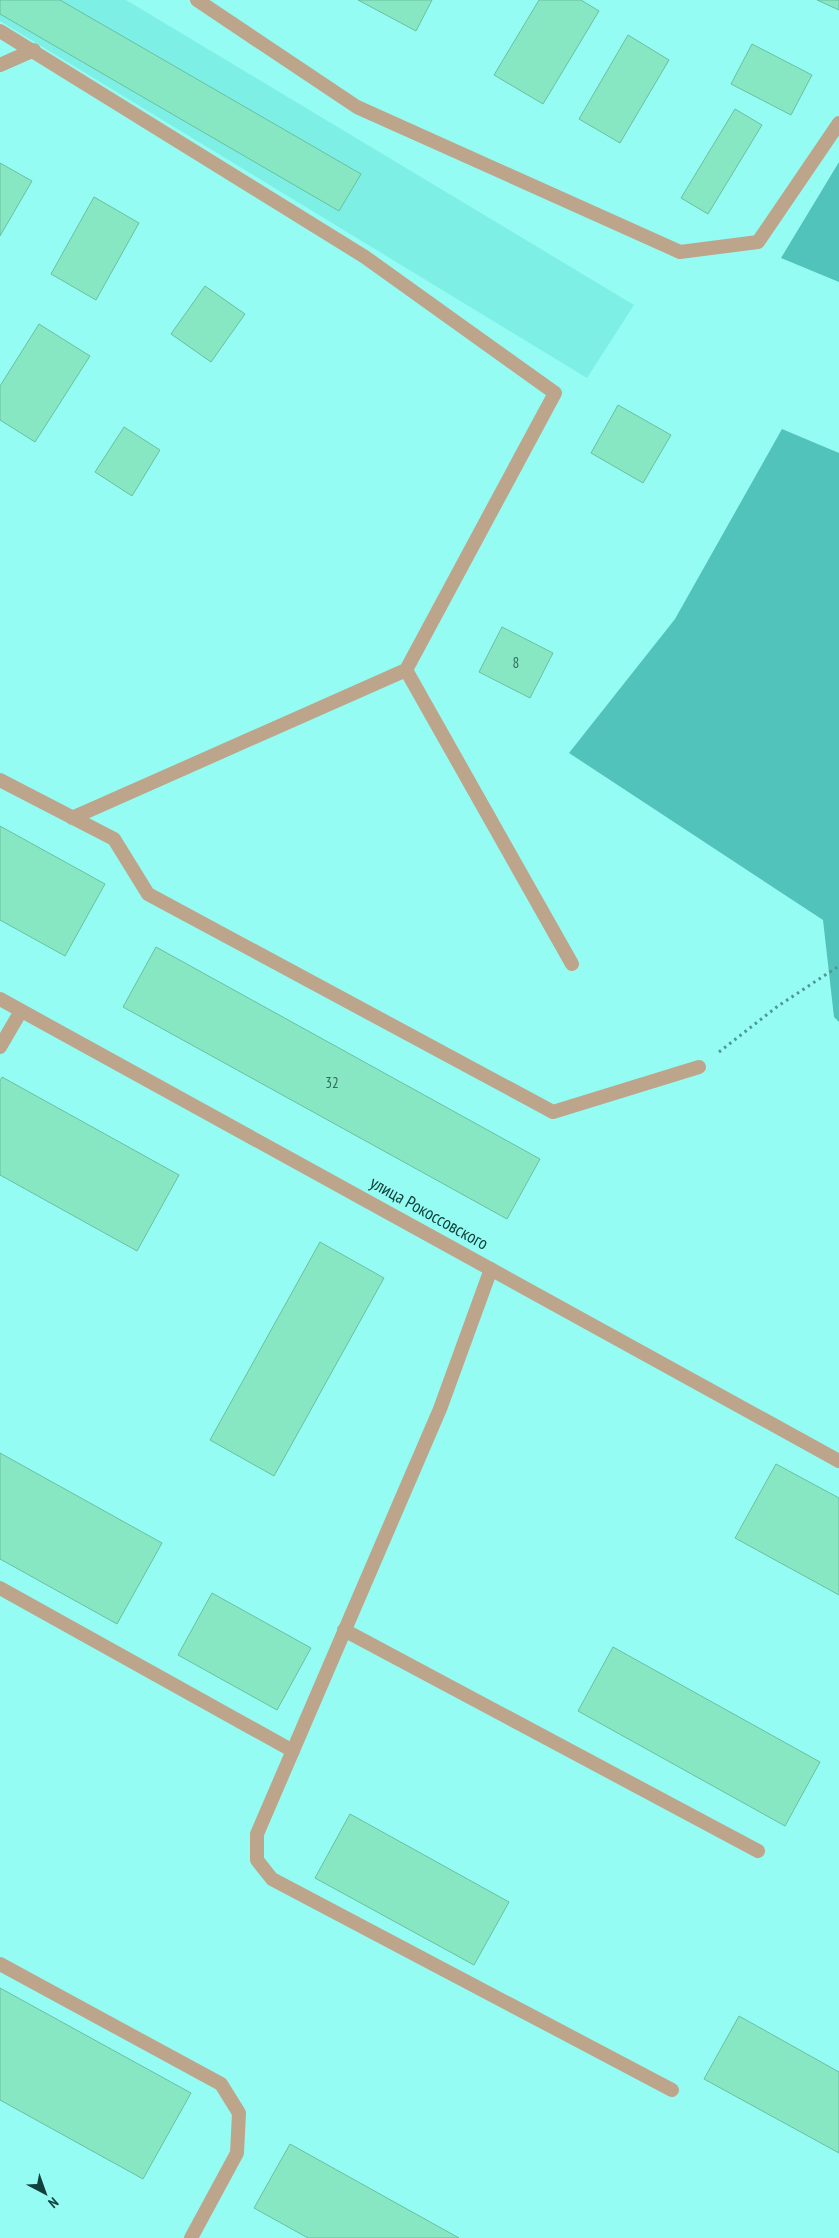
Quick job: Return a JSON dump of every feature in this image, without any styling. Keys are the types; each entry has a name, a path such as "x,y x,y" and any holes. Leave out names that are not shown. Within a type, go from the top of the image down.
{"street":[{"path":"197,0 357,107 680,252 758,242 839,123"},
{"path":"0,31 34,50 365,257 555,393 406,670 72,818"},
{"path":"0,65 34,50"},
{"path":"406,670 572,964"},
{"path":"0,780 114,839 148,894 553,1112 699,1067"},
{"name":"улица Рокоссовского","path":"0,999 839,1460"},
{"path":"0,1047 21,1011"},
{"path":"491,1269 440,1409 257,1834 257,1860 272,1879 672,2090"},
{"path":"0,1588 293,1750"},
{"path":"344,1630 758,1852"},
{"path":"0,1964 221,2084 240,2114 237,2153 191,2238"}],"path":[{"path":"699,1067 778,1006 839,966"}],"shaded area":[{"path":"0,0 126,0 634,305 587,378 0,21"},
{"path":"839,162 839,282 781,258"},
{"path":"782,429 839,453 839,1022 834,1017 823,920 569,753 675,619"}],"building":[{"path":"0,0 60,0 361,174 339,211 0,14"},
{"path":"358,0 432,0 416,31"},
{"path":"539,0 581,0 599,11 543,104 494,75"},
{"path":"817,0 839,0 839,10"},
{"path":"628,35 669,60 620,143 579,119"},
{"path":"752,44 812,75 791,115 731,84"},
{"path":"735,109 762,125 708,214 681,198"},
{"path":"0,163 32,181 0,236"},
{"path":"94,197 139,223 96,300 51,274"},
{"path":"205,286 245,314 211,362 171,334"},
{"path":"39,324 90,356 35,442 0,420 0,386"},
{"path":"618,405 671,435 643,483 591,453"},
{"path":"124,427 160,450 132,496 95,472"},
{"path":"502,627 553,653 530,698 479,672"},
{"path":"0,826 105,884 65,956 0,920"},
{"path":"156,947 540,1159 507,1219 123,1007"},
{"path":"2,1077 179,1175 137,1251 0,1175 0,1081"},
{"path":"320,1242 384,1278 274,1476 210,1440"},
{"path":"0,1453 162,1543 117,1624 0,1559"},
{"path":"776,1464 839,1498 839,1595 735,1538"},
{"path":"212,1593 311,1648 277,1710 178,1655"},
{"path":"613,1647 820,1762 785,1826 578,1711"},
{"path":"350,1814 509,1902 474,1965 315,1878"},
{"path":"0,1988 191,2093 143,2179 0,2100"},
{"path":"739,2016 839,2072 839,2153 704,2079"},
{"path":"290,2144 459,2238 308,2238 254,2208"}]}
